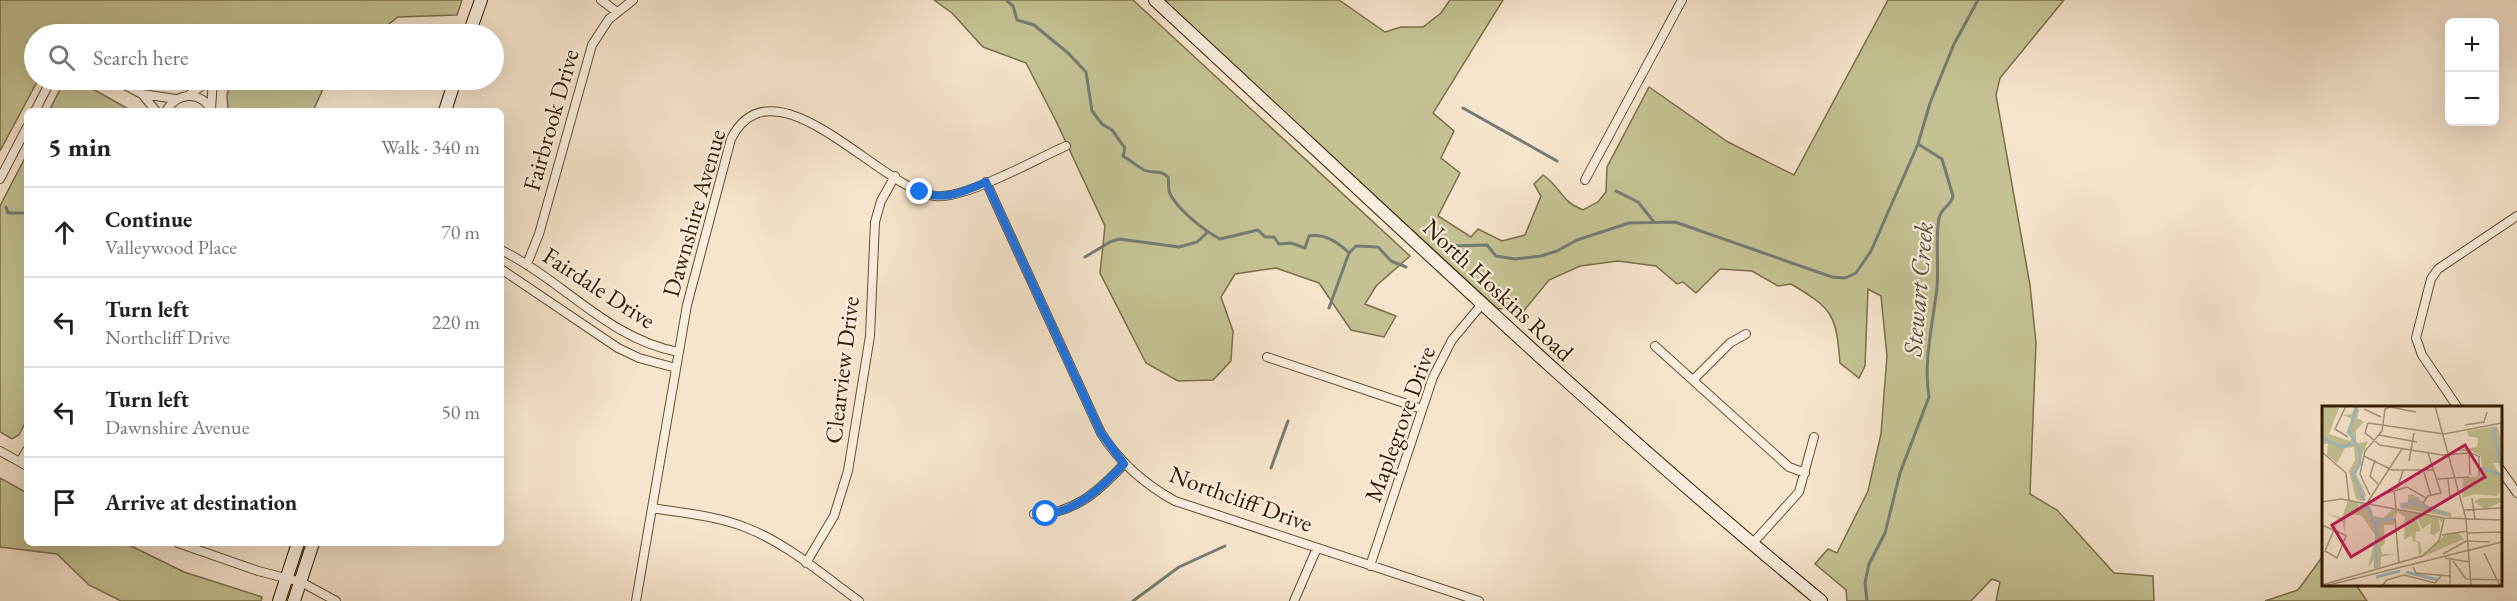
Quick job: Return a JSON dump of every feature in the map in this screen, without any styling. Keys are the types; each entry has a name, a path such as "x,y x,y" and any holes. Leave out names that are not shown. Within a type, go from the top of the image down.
{"street":[{"path":"473,24 481,0"},
{"path":"601,0 617,12"},
{"name":"Fairbrook Drive","path":"526,264 539,234 592,45 604,25 633,0"},
{"name":"North Hoskins Road","path":"1155,0 1482,304 1752,544 1821,601"},
{"path":"1585,180 1682,0"},
{"path":"37,108 46,90"},
{"path":"134,90 142,94 176,99 196,90"},
{"path":"211,90 212,108"},
{"path":"445,108 451,90"},
{"path":"142,94 154,108"},
{"path":"189,95 200,98 210,108"},
{"path":"168,108 176,99"},
{"name":"Dawnshire Avenue","path":"636,601 678,352 694,274 731,139 743,121 760,112 789,112 920,192 944,197 956,195 1066,146"},
{"path":"0,179 24,133"},
{"name":"Clearview Drive","path":"806,563 834,516 848,471 870,336 875,222 881,201 895,176"},
{"name":"Northcliff Drive","path":"986,182 1101,433 1124,464 1158,492 1175,501 1479,601"},
{"path":"2457,406 2422,355 2416,338 2433,275 2517,216"},
{"name":"Fairdale Drive","path":"504,252 526,264 625,334 642,343 678,352"},
{"path":"504,266 510,255"},
{"name":"Fairdale Drive","path":"504,270 618,348 639,358 676,368"},
{"path":"570,314 579,301"},
{"name":"Maplegrove Drive","path":"1371,566 1422,409 1442,357 1482,304"},
{"path":"1693,380 1730,344 1746,334"},
{"path":"1655,346 1789,467 1805,473"},
{"path":"1267,357 1422,409"},
{"path":"1752,544 1799,492 1814,437"},
{"path":"0,451 24,464"},
{"path":"1034,514 1057,513 1068,509 1091,495 1124,464"},
{"path":"2502,472 2517,493"},
{"path":"652,508 738,524 767,536 859,601"},
{"path":"186,546 258,572 301,582 336,601"},
{"path":"279,601 297,546"},
{"path":"294,601 312,546"},
{"path":"1294,601 1317,548"}],"shaded area":[{"path":"0,0 462,0 457,15 398,17 389,24 24,24 24,90 33,90 0,151"},
{"path":"934,0 1133,0 1410,256 1376,286 1365,304 1396,316 1384,337 1351,330 1319,283 1276,268 1235,274 1221,297 1233,331 1231,361 1213,380 1178,381 1146,363 1100,273 1105,226 1026,63 983,47 952,13"},
{"path":"1162,0 1339,0 1385,32 1401,27 1423,27 1441,13 1450,0 1503,0 1433,113 1454,131 1441,158 1460,173 1438,216 1471,237 1478,229 1502,241 1525,235 1541,196 1534,184 1543,175 1570,203 1583,210 1598,202 1606,192 1607,167 1649,87 1728,142 1794,175 1888,0 2064,0 2000,78 1996,95 2030,285 2036,343 2030,494 2057,510 2114,573 2153,576 2154,601 1996,601 2000,582 1992,579 1971,601 1847,601 1846,590 1815,564 1828,549 1837,553 1868,491 1881,434 1887,356 1881,296 1868,289 1865,366 1859,378 1840,363 1834,323 1824,307 1791,284 1778,286 1752,271 1720,269 1696,293 1683,282 1677,284 1656,266 1618,261 1580,266 1549,280 1518,318 1508,308 1498,309"},
{"path":"60,90 95,90 127,108 51,108"},
{"path":"228,90 322,90 314,108 228,108"},
{"path":"24,160 24,425 19,435 12,439 0,432 0,206"},
{"path":"0,478 24,491 24,546 131,546 184,572 262,597 261,601 121,601 89,585 57,554 0,547"},
{"path":"2322,557 2322,586 2357,586 2367,601 2265,601 2298,590"}],"waterway":[{"path":"1006,0 1013,6 1017,20 1034,25 1068,53 1086,72 1092,111 1102,124 1112,130 1125,148 1123,156 1144,170 1162,173 1168,177 1169,191 1177,204 1207,231 1220,239 1258,230 1265,237 1274,237 1279,244 1291,243 1305,248 1309,236 1315,235 1336,242 1349,253"},
{"path":"1448,246 1487,245 1496,256 1515,259 1541,256 1557,251 1577,240 1629,223 1675,222 1832,277 1845,278 1856,273 1871,251 1918,144 1930,103 1954,44 1978,0"},
{"path":"1463,108 1557,161"},
{"name":"Stewart Creek","path":"1867,601 1865,583 1869,564 1885,533 1900,473 1929,397 1927,370 1937,287 1938,226 1940,215 1953,196 1942,159 1918,144"},
{"path":"1616,191 1638,202 1654,222"},
{"path":"6,207 8,213 24,213"},
{"path":"1085,257 1119,239 1179,247 1197,242 1208,232"},
{"path":"1329,308 1349,253 1356,246 1378,247 1391,261 1406,267"},
{"path":"1271,468 1288,421"},
{"path":"1133,601 1179,567 1225,546"}],"route":[{"path":"920,192 944,197 956,195 986,182 1101,433 1124,464 1108,481 1082,501 1057,513 1046,514"}]}
